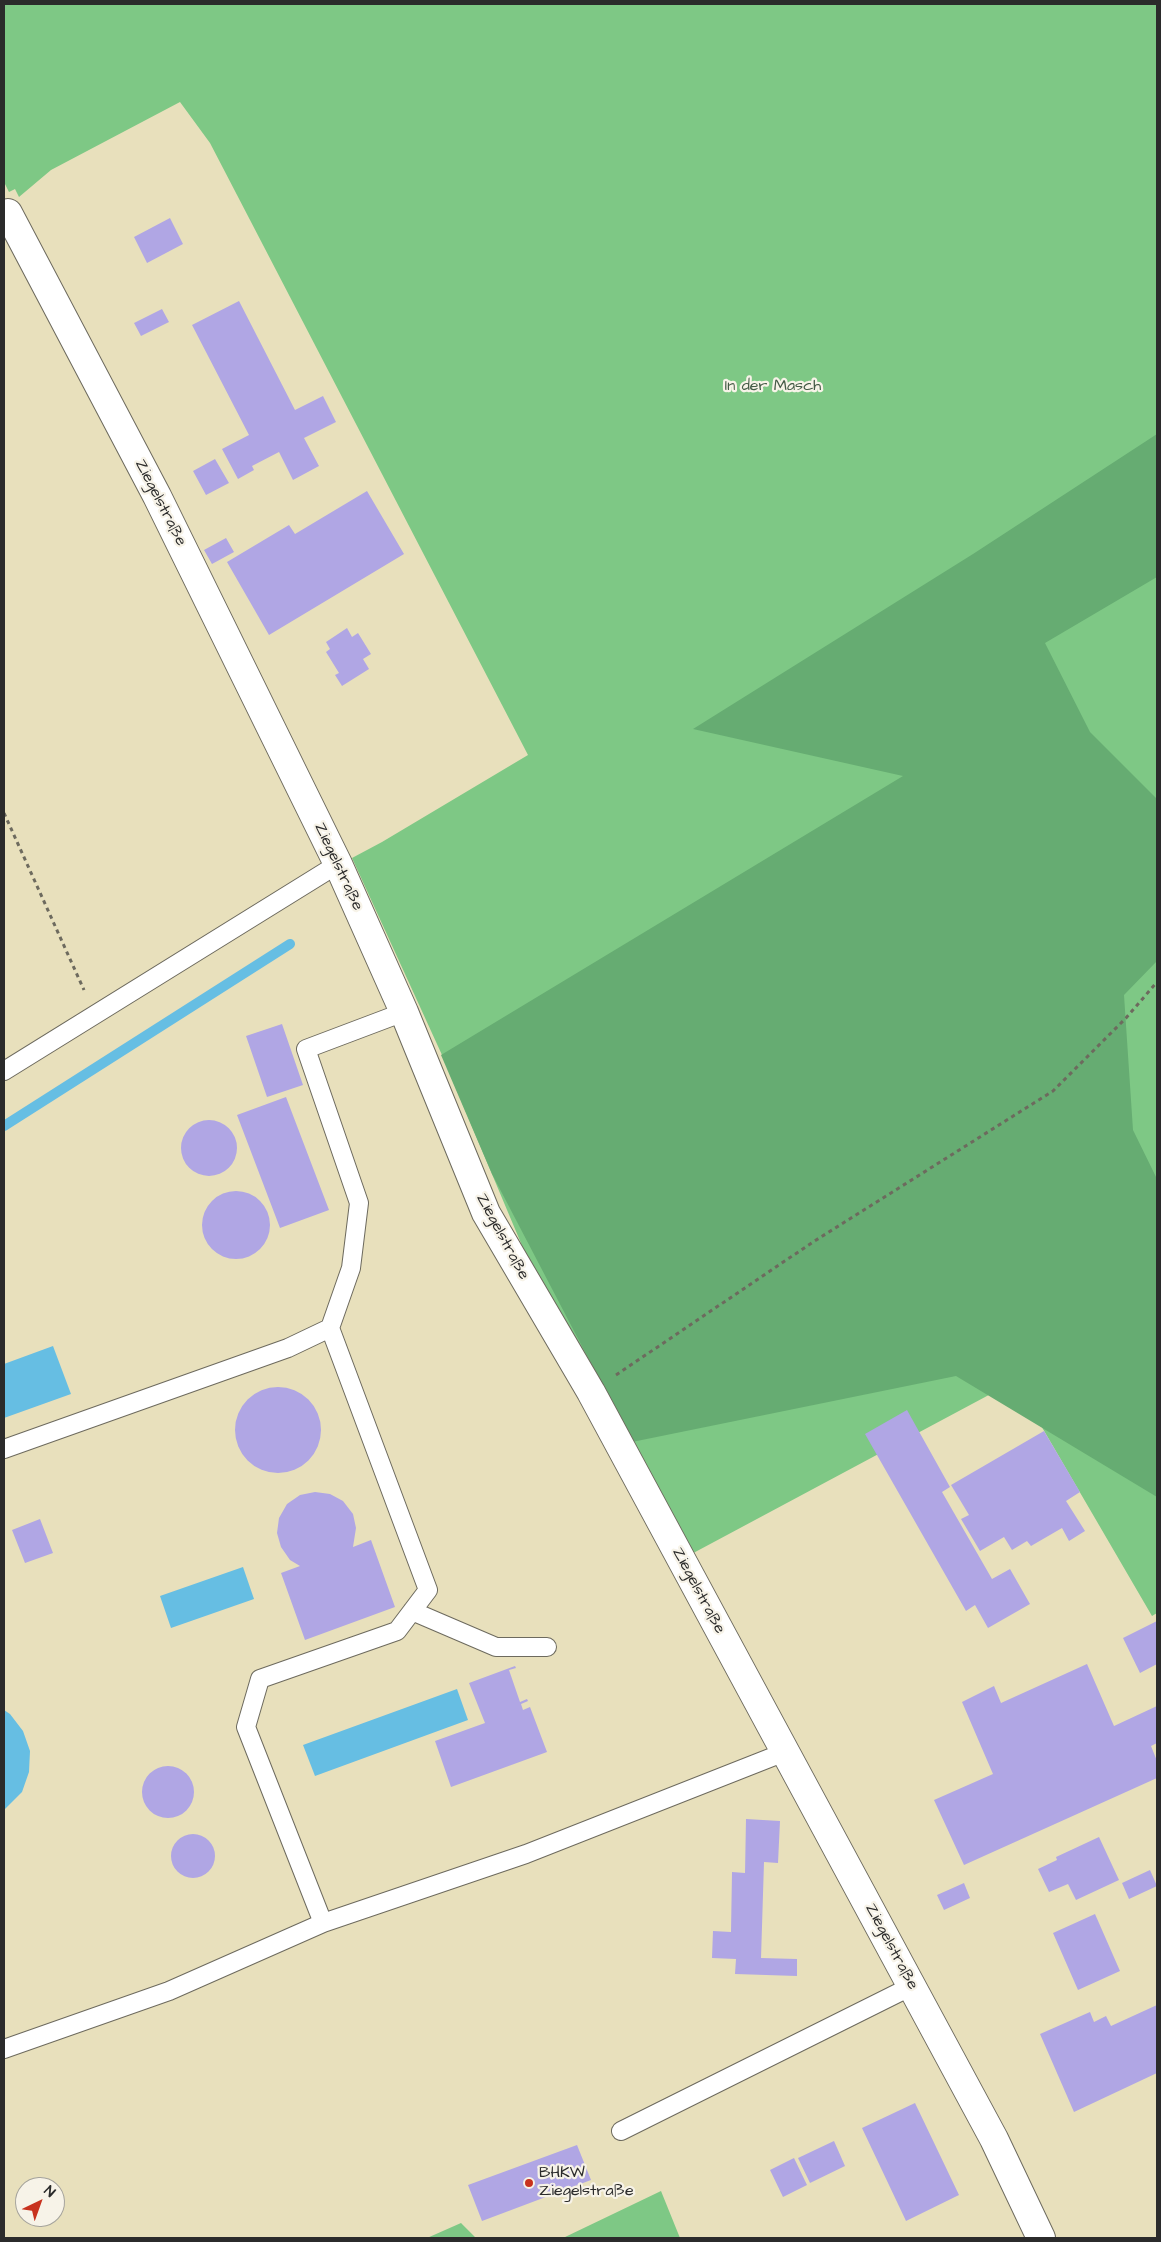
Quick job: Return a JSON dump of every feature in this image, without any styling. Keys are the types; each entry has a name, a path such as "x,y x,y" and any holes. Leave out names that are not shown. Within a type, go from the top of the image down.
{"street":[{"name":"Ziegelstraße","path":"8,213 157,496 338,864 404,1012 486,1213 591,1392 994,2139 1042,2238"}],"lane":[{"path":"4,1071 338,864"},
{"path":"323,1922 246,1726 260,1679 397,1631 428,1590 330,1328 351,1268 359,1203 306,1049 404,1012"},
{"path":"4,1449 288,1348 330,1328"},
{"path":"412,1611 496,1647 547,1647"},
{"path":"4,2049 169,1991 323,1922 526,1854 785,1752"},
{"path":"621,2131 912,1986"}],"path":[{"path":"4,813 95,1013"},
{"path":"591,1392 813,1242 1053,1091 1126,1018 1157,982"}],"green space":[{"name":"In der Masch","path":"4,4 1157,4 1157,1613 1152,1616 1015,1381 684,1558 536,1279 442,1055 352,858 528,755 210,143 180,102 51,170 19,197 15,189 9,192 4,182"},
{"path":"1157,434 1157,577 1045,643 1090,732 1157,799 1157,961 1124,995 1133,1130 1157,1179 1157,1497 956,1376 632,1442 492,1174 441,1055 903,776 693,729 973,554"},
{"path":"661,2191 680,2238 563,2238"},
{"path":"461,2223 476,2238 427,2238"}],"water":[{"path":"53,1346 71,1394 4,1418 4,1364"},
{"path":"243,1567 254,1599 171,1628 160,1596"},
{"path":"457,1689 468,1720 315,1776 303,1745"},
{"path":"4,1710 10,1714 23,1731 30,1751 29,1772 22,1792 4,1810"}],"building":[{"path":"170,218 183,244 147,263 134,237"},
{"path":"239,301 295,410 323,396 336,422 304,438 319,466 293,480 279,452 252,466 254,470 238,479 222,449 249,435 192,325"},
{"path":"162,309 169,322 141,336 134,323"},
{"path":"215,459 229,483 206,495 193,471"},
{"path":"367,491 404,554 269,635 227,562 289,525 295,534"},
{"path":"226,538 234,552 212,564 204,550"},
{"path":"347,628 352,637 358,633 371,654 363,659 369,669 342,686 335,675 339,673 326,652 330,649 326,642"},
{"path":"282,1024 303,1085 267,1097 246,1036"},
{"path":"286,1097 329,1210 280,1228 237,1115"},
{"path":"209,1120 220,1122 229,1128 235,1137 237,1148 235,1159 229,1168 220,1174 209,1176 198,1174 189,1168 183,1159 181,1148 183,1137 189,1128 198,1122"},
{"path":"236,1191 249,1194 260,1201 267,1212 270,1225 267,1238 260,1249 249,1256 236,1259 223,1256 212,1249 205,1238 202,1225 205,1212 212,1201 223,1194"},
{"path":"270,1387 286,1387 295,1390 309,1399 318,1413 321,1430 318,1447 309,1461 295,1470 286,1473 270,1473 254,1466 242,1454 235,1438 235,1422 242,1406 254,1394"},
{"path":"907,1410 950,1487 942,1492 992,1579 1010,1569 1030,1604 988,1628 975,1605 966,1611 865,1434"},
{"path":"1044,1431 1080,1492 1066,1501 1085,1531 1069,1541 1062,1528 1031,1546 1027,1541 1012,1550 1004,1537 980,1551 961,1519 969,1515 951,1485"},
{"path":"315,1492 330,1494 343,1501 353,1514 356,1528 353,1547 371,1540 395,1607 305,1640 281,1573 300,1566 290,1560 281,1547 277,1533 279,1518 287,1504 300,1495"},
{"path":"40,1519 53,1553 25,1563 12,1530"},
{"path":"1157,1621 1157,1664 1140,1673 1123,1638"},
{"path":"1087,1664 1114,1726 1157,1706 1157,1743 1151,1746 1157,1761 1157,1778 964,1865 934,1800 993,1774 962,1702 994,1686 1001,1703"},
{"path":"515,1666 516,1668 509,1670 520,1702 527,1699 528,1701 521,1704 523,1710 530,1707 547,1752 451,1787 435,1741 485,1723 469,1683"},
{"path":"168,1766 178,1768 186,1774 192,1782 194,1792 192,1802 186,1810 178,1816 168,1818 158,1816 150,1810 144,1802 142,1792 144,1782 150,1774 158,1768"},
{"path":"746,1819 780,1821 778,1863 764,1862 761,1958 797,1959 797,1976 735,1974 736,1959 712,1958 713,1931 731,1932 732,1872 745,1873"},
{"path":"189,1834 197,1834 209,1840 215,1856 209,1872 197,1878 189,1878 177,1872 171,1860 171,1852 177,1840"},
{"path":"1099,1837 1119,1880 1076,1900 1068,1884 1049,1892 1038,1869 1057,1860 1056,1857"},
{"path":"1150,1870 1157,1886 1129,1899 1122,1883"},
{"path":"964,1883 970,1898 944,1910 937,1895"},
{"path":"1095,1914 1120,1971 1078,1990 1053,1933"},
{"path":"1157,2005 1157,2073 1074,2112 1040,2034 1090,2012 1094,2022 1106,2016 1111,2026"},
{"path":"915,2103 959,2195 906,2221 862,2128"},
{"path":"834,2141 845,2166 810,2183 798,2158"},
{"name":"BHKW Ziegelstraße","path":"577,2145 591,2180 482,2221 468,2185"},
{"path":"794,2158 807,2185 783,2197 770,2170"}],"waterway":[{"path":"4,1126 290,944"}],"place":[{"name":"BHKW Ziegelstraße","path":"529,2183"}]}
